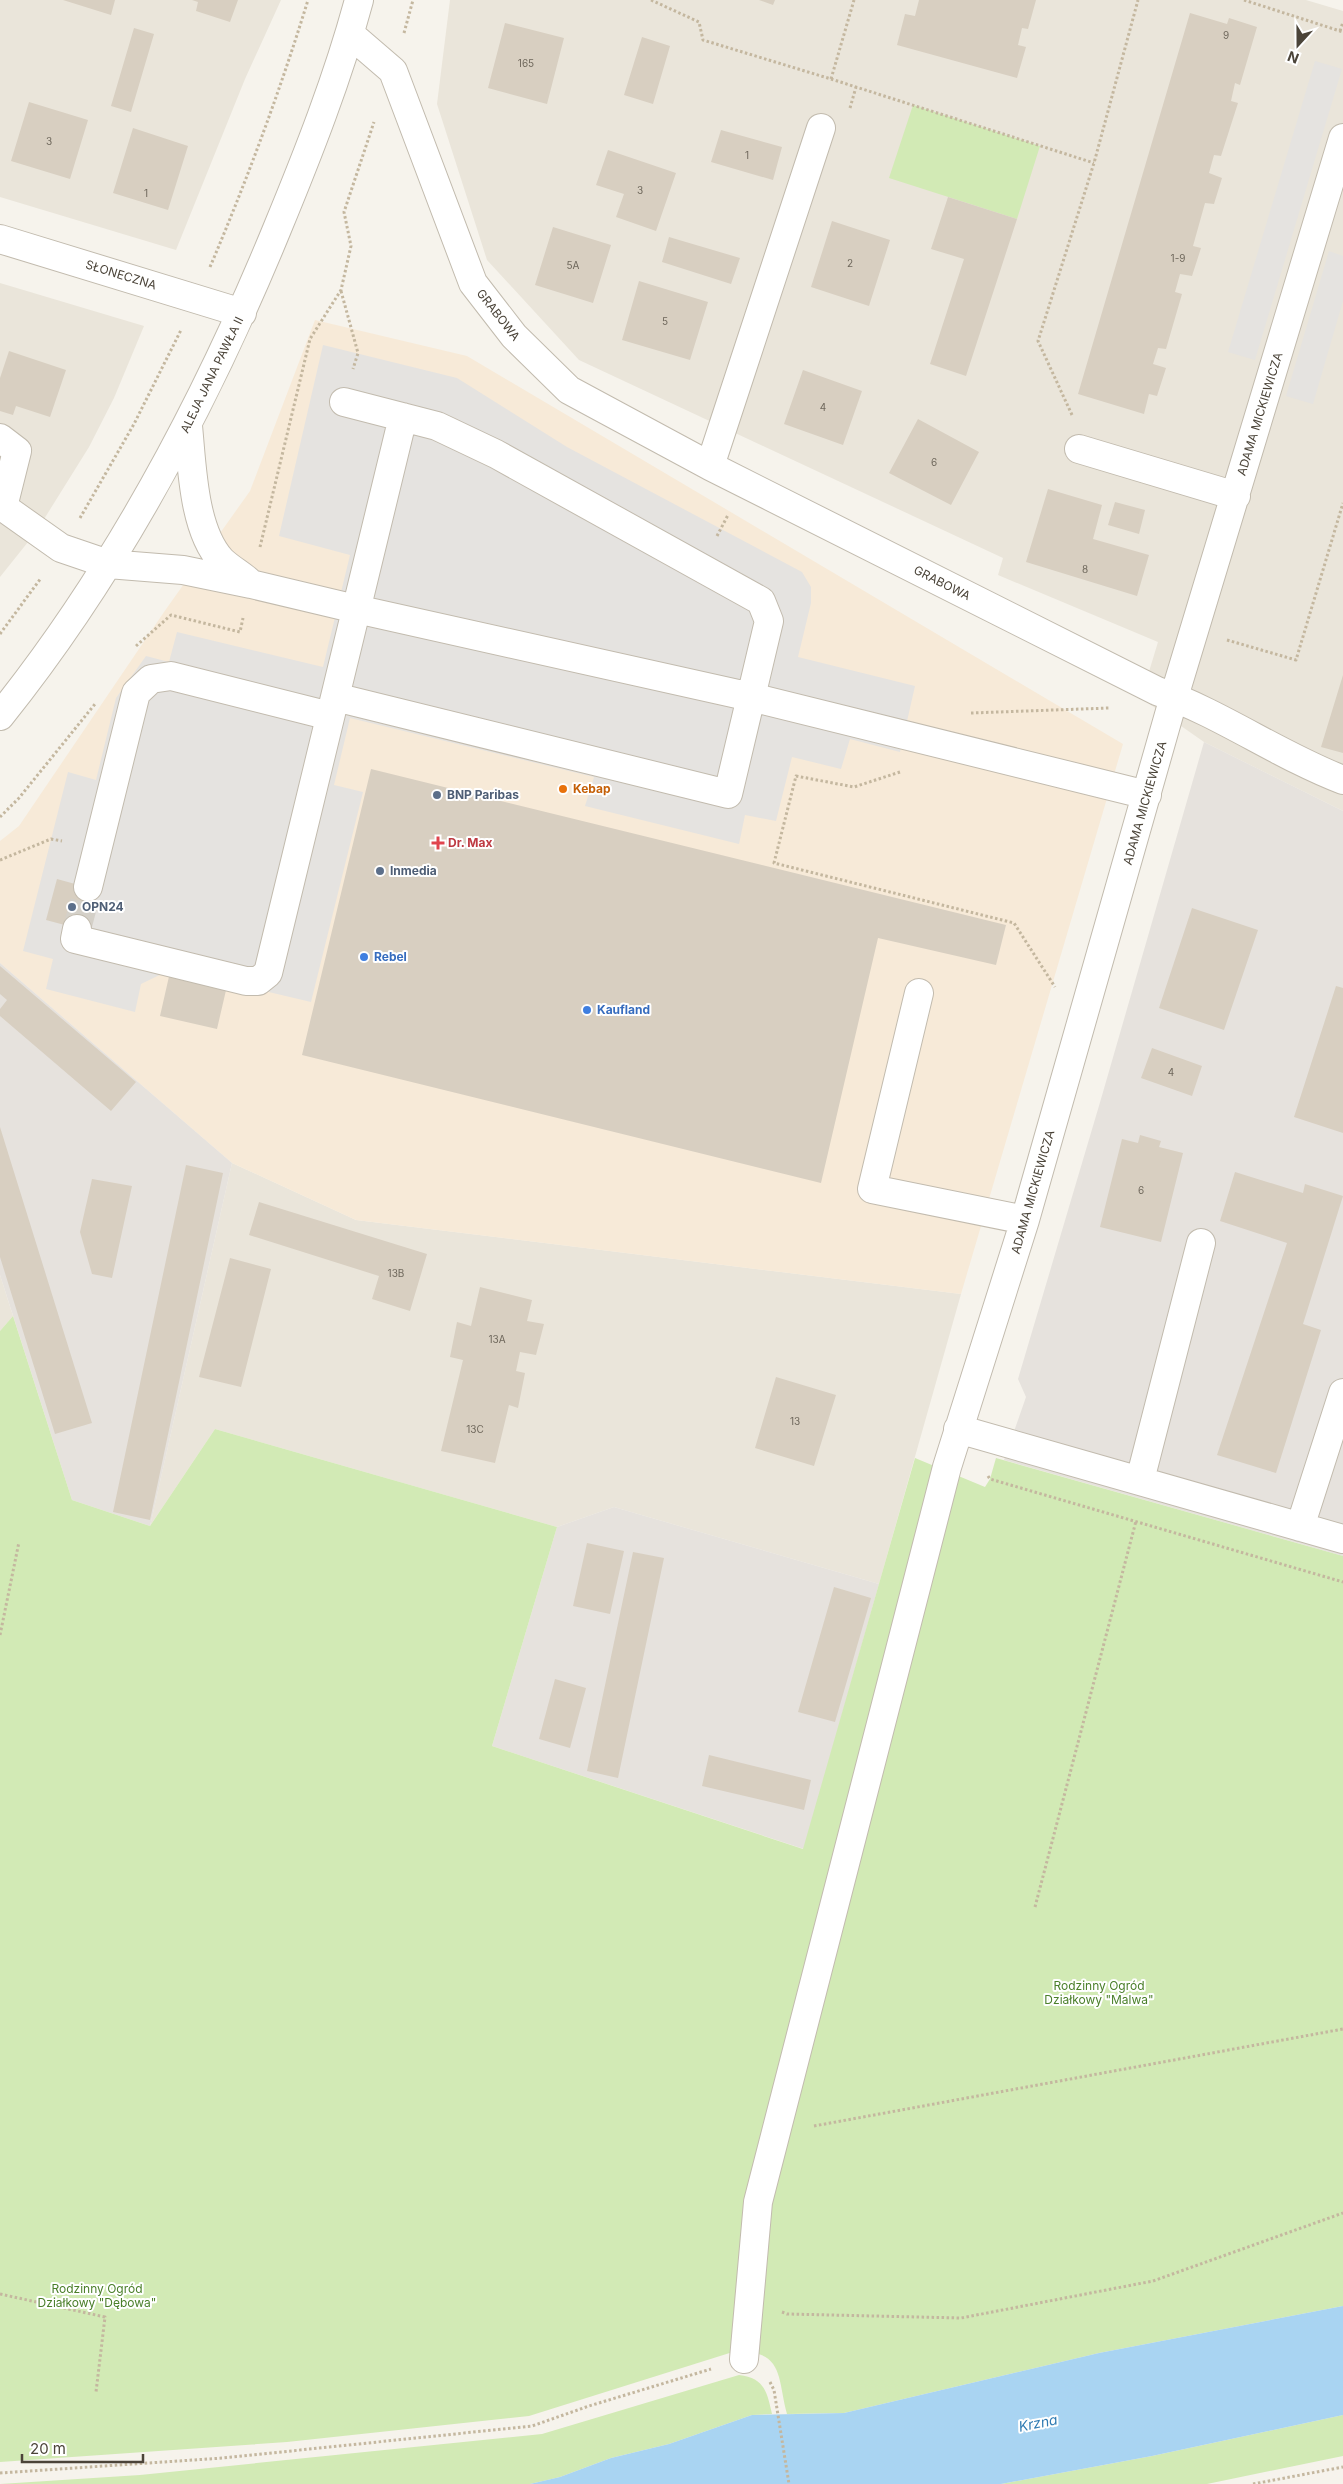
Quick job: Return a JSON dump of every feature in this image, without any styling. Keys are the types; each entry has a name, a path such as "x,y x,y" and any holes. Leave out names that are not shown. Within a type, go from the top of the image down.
{"street":[{"name":"ALEJA JANA PAWŁA II","path":"0,716 32,675 108,564 188,426 242,313 302,169 350,34 359,0"},
{"name":"GRABOWA","path":"350,34 393,71 473,283 514,336 569,390 710,466 1157,691 1200,707 1309,767 1343,780"},
{"path":"710,466 821,128"},
{"name":"ADAMA MICKIEWICZA","path":"744,2359 758,2202 947,1467 1025,1220 1174,697 1343,138"},
{"name":"SŁONECZNA","path":"0,239 242,313"},
{"path":"88,887 136,693 151,679 171,676 333,706 728,794 769,621 761,601 496,454 437,426 344,402"},
{"path":"78,929 75,939 246,981 252,982 264,977 271,966 403,417"},
{"path":"188,426 194,483 203,529 220,559 252,584"},
{"path":"0,438 17,451 3,507 61,548 108,564 183,570 252,584 356,610 751,697 1147,795"},
{"path":"1079,449 1236,496"},
{"path":"919,993 872,1189 1025,1220"},
{"path":"1140,1480 1201,1243"},
{"path":"1300,1527 1343,1393"},
{"path":"958,1429 1343,1540"}],"path":[{"path":"651,0 700,22 703,40 831,78 1094,163"},
{"path":"831,78 854,0"},
{"path":"1079,449 1082,436 1038,341 1094,163 1138,0"},
{"path":"1244,0 1342,31 1343,22"},
{"path":"340,290 358,353 344,402"},
{"path":"701,568 744,483"},
{"path":"1195,631 1296,660 1343,503"},
{"path":"0,860 51,839 97,850"},
{"path":"990,1478 1343,1582"},
{"path":"1035,1906 1136,1521"},
{"path":"0,1635 19,1542"},
{"path":"811,2126 1343,2029"},
{"path":"750,2297 787,2314 962,2318 1153,2281 1343,2213"},
{"path":"0,2294 105,2317 96,2392"},
{"path":"0,2473 223,2458 532,2426 589,2406 689,2378 744,2359 761,2368 774,2390 789,2484"},
{"path":"1253,2484 1343,2466"}],"shaded area":[{"path":"0,0 281,0 245,79 176,250 0,197"},
{"path":"450,0 1306,0 1343,11 1343,811 1204,742 1141,698 1158,642 998,575 1003,558 579,360 487,260 437,104"},
{"path":"1315,61 1342,69 1255,360 1228,352"},
{"path":"1329,251 1343,256 1343,301 1313,404 1286,396"},
{"path":"0,283 144,326 114,398 89,447 36,532 0,577"},
{"path":"315,320 467,356 1123,744 961,1294 356,1220 232,1163 0,963 0,841 19,826 164,612 250,491"},
{"path":"323,345 457,378 567,447 802,572 811,587 811,603 798,657 915,686 900,752 850,739 841,769 792,757 776,821 745,815 739,844 585,806 594,777 350,718 334,785 363,792 311,1002 172,969 141,984 135,1012 46,989 53,959 23,951 68,772 96,780 116,698 146,656 169,662 177,632 323,667 350,555 279,536"},
{"path":"1204,742 1343,811 1343,1556 1004,1460 1026,1397 1018,1379"},
{"path":"0,963 232,1163 150,1526 72,1500 0,1275"},
{"path":"232,1163 356,1220 961,1294 879,1584 614,1507 557,1527 215,1429 150,1526"},
{"path":"0,1275 13,1316 0,1331"},
{"path":"614,1507 879,1584 804,1849 492,1746 557,1527"}],"green space":[{"path":"913,105 1040,146 1017,219 889,178"},
{"path":"13,1316 72,1500 150,1526 215,1429 557,1527 492,1746 803,1849 915,1458 985,1487 990,1479 996,1458 1343,1556 1343,2306 1099,2353 844,2413 787,2414 779,2377 771,2361 752,2352 736,2351 529,2416 287,2442 0,2462 0,1331"},
{"path":"739,2375 754,2379 763,2387 772,2414 752,2415 669,2444 611,2458 560,2477 530,2484 0,2484 140,2475 542,2434"},
{"path":"1343,2415 1343,2456 1207,2484 1001,2484 1152,2456"}],"water":[{"name":"Krzna","path":"1343,2306 1343,2415 1152,2456 1001,2484 530,2484 560,2477 611,2458 669,2444 752,2415 844,2413 1099,2353"}],"building":[{"path":"63,0 115,0 111,15"},
{"path":"192,0 238,0 230,22 196,11 198,2"},
{"path":"759,0 775,0 773,5"},
{"path":"919,0 1036,0 1028,29 1022,28 1018,45 1026,47 1017,78 897,45 905,14 915,16"},
{"path":"1190,13 1227,24 1229,18 1257,27 1240,85 1235,83 1231,101 1238,103 1221,156 1214,155 1209,173 1222,178 1214,204 1205,203 1193,246 1201,248 1192,276 1180,274 1175,292 1182,294 1166,349 1158,348 1153,364 1166,368 1157,396 1149,394 1144,414 1078,394"},
{"path":"505,23 564,38 547,104 488,88"},
{"path":"134,28 154,34 131,112 111,106"},
{"path":"642,37 670,46 653,104 624,95"},
{"path":"29,102 88,120 70,179 11,161"},
{"path":"133,128 188,146 168,210 113,193"},
{"path":"721,130 782,147 773,180 711,162"},
{"path":"608,150 676,173 656,231 616,217 624,194 596,185"},
{"path":"948,197 1017,219 966,376 930,364 964,259 931,249"},
{"path":"832,221 890,240 869,306 811,287"},
{"path":"553,227 611,245 593,303 535,285"},
{"path":"669,237 740,258 731,284 662,262"},
{"path":"639,281 708,302 690,360 622,340"},
{"path":"9,351 66,370 50,417 16,406 13,415 0,411 0,378"},
{"path":"803,370 862,391 843,445 784,424"},
{"path":"918,419 979,452 951,505 889,473"},
{"path":"1048,489 1102,505 1093,539 1149,555 1137,596 1026,562"},
{"path":"1115,502 1145,510 1139,534 1108,525"},
{"path":"1343,675 1343,753 1321,747"},
{"name":"Kaufland","path":"371,769 1006,925 996,965 878,938 821,1183 302,1055"},
{"path":"57,879 97,890 87,931 46,920"},
{"path":"1192,908 1258,930 1224,1030 1159,1008"},
{"path":"0,966 136,1082 111,1111 0,1016 0,1009 7,1000 0,994"},
{"path":"170,972 227,986 217,1029 160,1016"},
{"path":"1336,986 1343,988 1343,1133 1294,1117"},
{"path":"1152,1048 1202,1066 1192,1096 1141,1078"},
{"path":"0,1127 92,1423 55,1434 0,1257"},
{"path":"1140,1135 1161,1141 1159,1147 1183,1153 1161,1242 1100,1227 1122,1139 1138,1143"},
{"path":"186,1165 223,1173 150,1520 113,1512"},
{"path":"1235,1172 1303,1193 1305,1184 1343,1196 1303,1324 1321,1330 1276,1473 1217,1455 1287,1243 1220,1221"},
{"path":"92,1179 132,1186 112,1278 92,1274 80,1232"},
{"path":"259,1202 427,1254 410,1311 372,1299 379,1276 249,1235"},
{"path":"230,1258 271,1269 241,1387 199,1377"},
{"path":"480,1287 532,1300 527,1321 544,1324 536,1355 520,1352 516,1371 525,1373 518,1408 509,1405 495,1463 441,1451 463,1360 450,1357 457,1322 471,1326"},
{"path":"776,1377 836,1395 814,1466 755,1448"},
{"path":"587,1543 624,1551 610,1614 573,1606"},
{"path":"633,1552 664,1558 618,1778 587,1771"},
{"path":"834,1587 871,1598 835,1722 798,1712"},
{"path":"555,1679 586,1688 570,1748 539,1739"},
{"path":"709,1755 811,1780 804,1810 702,1786"}],"tunnel":[{"path":"77,929 88,887"}],"place":[{"name":"Kebap","path":"563,789"},
{"name":"BNP Paribas","path":"437,795"},
{"name":"Dr. Max","path":"438,843"},
{"name":"Inmedia","path":"380,871"},
{"name":"OPN24","path":"72,907"},
{"name":"Rebel","path":"364,957"},
{"name":"Kaufland","path":"587,1010"}],"park label":[{"name":"Rodzinny Ogród Działkowy \"Malwa\"","path":"1099,1993"},
{"name":"Rodzinny Ogród Działkowy \"Dębowa\"","path":"97,2296"}]}
